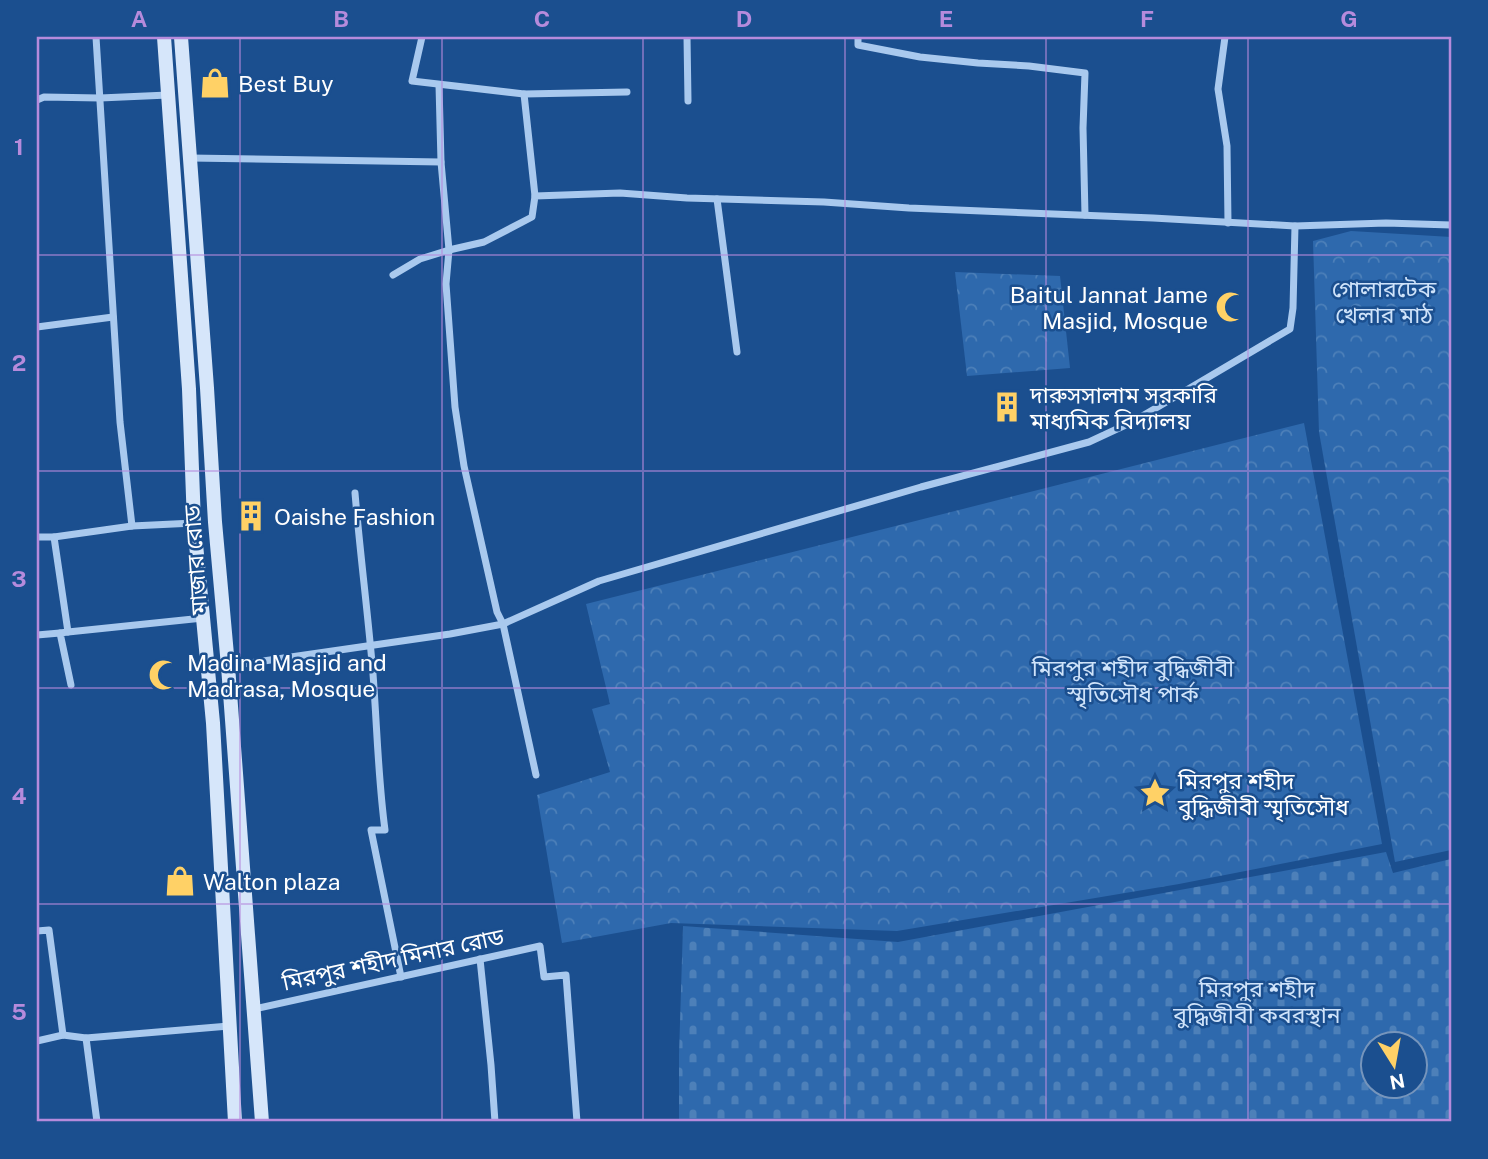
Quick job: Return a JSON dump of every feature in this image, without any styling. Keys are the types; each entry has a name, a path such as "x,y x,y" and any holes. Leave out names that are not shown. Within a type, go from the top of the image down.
{"main road":[{"name":"মাজার রোড","path":"164,37 189,389 194,523 213,723 235,1122"},
{"name":"মাজার রোড","path":"181,37 222,618 228,666 262,1122"},
{"path":"228,1019 254,1009"}],"street":[{"path":"96,37 113,317 132,526"},
{"path":"422,37 412,81 524,94 627,92"},
{"path":"687,37 688,101"},
{"path":"858,37 858,45 920,57 1029,65 1084,73 1085,215"},
{"path":"1225,37 1218,89 1227,145 1228,223"},
{"path":"439,85 441,162 449,250 446,284 452,370 464,467 497,612 503,624 536,775"},
{"path":"393,275 419,259 484,242 532,217 535,195 524,94"},
{"path":"37,100 44,97 168,95"},
{"path":"190,158 441,162"},
{"path":"535,195 620,193 1295,226 1386,223 1451,225"},
{"path":"718,199 737,352"},
{"path":"228,666 488,628 503,624 599,581 921,487 1088,442 1132,422 1290,329 1295,226"},
{"path":"37,327 113,317"},
{"path":"355,492 385,830 371,830 401,976"},
{"path":"37,537 132,526 194,523"},
{"path":"54,537 71,685"},
{"path":"37,635 203,618"},
{"path":"37,931 49,930 62,1035"},
{"name":"মিরপুর শহীদ মিনার রোড","path":"254,1009 540,946 544,977 566,975 576,1122"},
{"path":"480,959 495,1122"},
{"path":"37,1041 62,1035 86,1038 228,1019"},
{"path":"86,1038 97,1122"}],"green space":[{"name":"গোলারটেক খেলার মাঠ","path":"1351,231 1451,237 1451,850 1395,862 1319,432 1313,241"},
{"path":"955,272 1060,276 1070,368 967,376"},
{"name":"মিরপুর শহীদ বুদ্ধিজীবী স্মৃতিসৌধ পার্ক","path":"1304,423 1382,844 1179,884 897,931 671,923 562,943 537,795 610,772 592,709 610,704 586,604"},
{"name":"মিরপুর শহীদ বুদ্ধিজীবী কবরস্থান","path":"1386,852 1393,873 1451,859 1451,1122 679,1122 683,926 898,942"}],"place":[{"name":"Best Buy","path":"215,83"},
{"name":"Baitul Jannat Jame Masjid, Mosque","path":"1231,307"},
{"name":"দারুসসালাম সরকারি মাধ্যমিক বিদ্যালয়","path":"1007,407"},
{"name":"Oaishe Fashion","path":"251,516"},
{"name":"Madina Masjid and Madrasa, Mosque","path":"164,675"},
{"name":"মিরপুর শহীদ বুদ্ধিজীবী স্মৃতিসৌধ","path":"1155,793"},
{"name":"Walton plaza","path":"180,881"}]}
